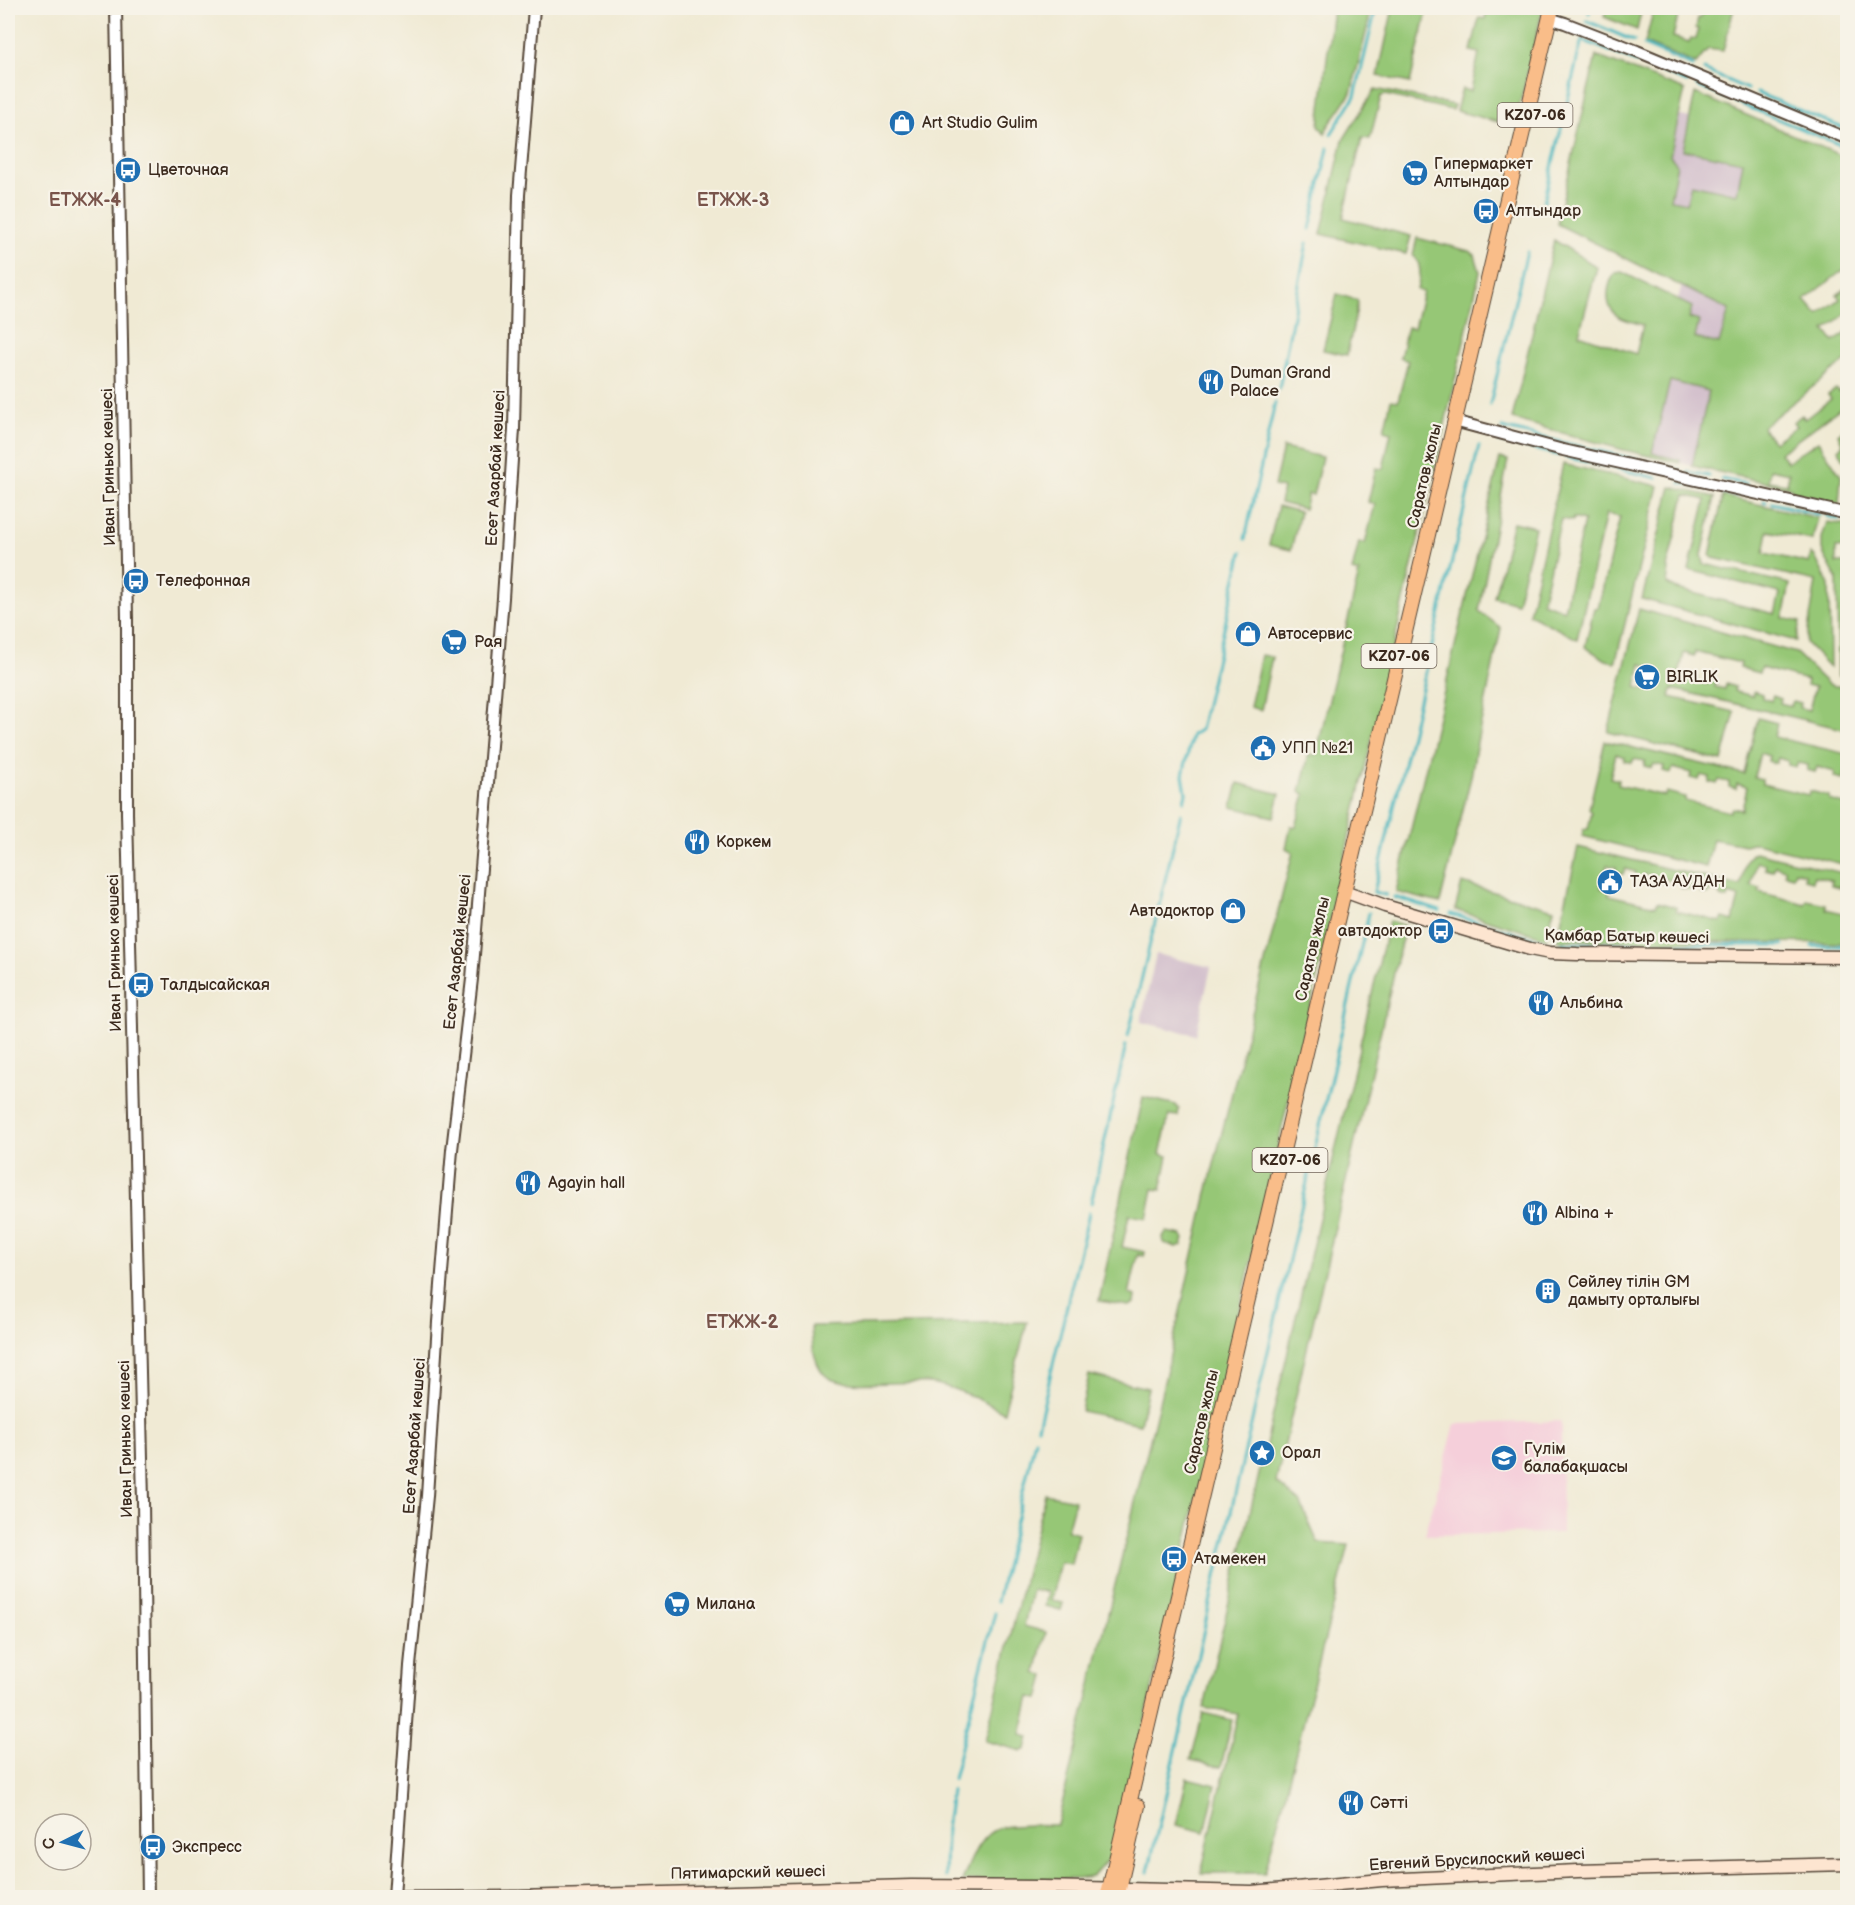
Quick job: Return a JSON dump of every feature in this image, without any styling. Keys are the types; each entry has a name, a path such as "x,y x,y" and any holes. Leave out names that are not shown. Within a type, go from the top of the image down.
{"main road":[{"name":"Саратов жолы","path":"1113,1893 1555,13"},
{"name":"Қамбар Батыр көшесі","path":"1348,893 1539,951 1577,954 1848,957"},
{"name":"Евгений Брусилоский көшесі","path":"1113,1893 1252,1892 1382,1880 1578,1871 1848,1864"},
{"name":"Пятимарский көшесі","path":"389,1898 911,1887 1113,1893"}],"street":[{"name":"Иван Гринько көшесі","path":"116,8 127,618 127,813 141,1432 148,1898"},
{"name":"Есет Азарбай көшесі","path":"394,1897 410,1666 427,1496 452,1150 472,979 503,598 514,429 519,195 534,8"},
{"path":"1555,13 1848,139"},
{"path":"1459,422 1574,453 1848,513"}],"shaded area":[{"path":"1662,112 1760,133 1739,236 1641,213"},
{"path":"1684,279 1754,305 1719,472 1624,450 1645,359 1659,363"},
{"path":"1156,954 1211,967 1196,1035 1141,1022"},
{"name":"Гүлім балабақшасы","path":"1561,1421 1562,1533 1425,1535 1455,1424"}],"green space":[{"path":"1333,8 1372,8 1351,93 1325,134 1319,125"},
{"path":"1393,8 1428,8 1410,83 1378,76"},
{"path":"1487,8 1543,8 1518,112 1502,123 1456,111 1462,89 1471,91 1479,53 1471,51 1479,18 1485,19"},
{"path":"1606,8 1642,8 1637,30 1604,17"},
{"path":"1654,8 1680,8 1673,37 1689,42 1691,38 1696,39 1699,29 1696,28 1698,18 1701,18 1703,10 1698,8 1734,8 1723,51 1708,49 1696,64 1645,43"},
{"path":"1596,56 1685,90 1670,156 1677,164 1670,200 1687,203 1691,184 1737,194 1743,162 1683,150 1695,93 1847,158 1847,267 1805,300 1818,315 1840,299 1837,295 1846,288 1847,313 1825,330 1834,342 1847,332 1847,360 1762,427 1774,442 1796,426 1793,422 1802,415 1805,419 1831,399 1828,395 1836,389 1839,392 1847,386 1847,403 1780,453 1787,462 1818,441 1841,476 1839,504 1793,492 1791,488 1692,466 1709,391 1670,381 1652,453 1680,460 1680,463 1512,419 1554,240 1597,267 1579,334 1636,354 1643,325 1621,318 1609,305 1610,283 1615,273 1622,272 1692,307 1689,318 1699,321 1695,338 1719,344 1729,310 1557,224","holes":["1770,469 1789,473 1787,484 1768,481"]},
{"path":"1375,89 1454,105 1452,110 1381,96 1370,139 1362,138 1343,218 1411,236 1406,254 1321,234 1343,140"},
{"path":"1417,238 1469,251 1475,255 1480,272 1114,1853 1092,1877 962,1881 980,1843 992,1831 1012,1826 1057,1825 1164,1382 1210,1180 1293,852 1286,848 1291,826 1296,827 1305,794 1300,792 1309,754 1316,755 1359,573 1352,571 1359,542 1365,544 1375,504 1368,502 1376,468 1383,469 1391,432 1384,430 1391,400 1398,401 1408,361 1400,358 1407,327 1414,328 1423,292 1417,290 1419,267 1413,255"},
{"path":"1337,294 1357,300 1358,303 1347,355 1323,350"},
{"path":"1847,427 1848,465 1838,449 1843,445 1838,434"},
{"path":"1283,448 1322,457 1313,495 1308,494 1304,509 1280,503 1283,488 1274,486"},
{"path":"1500,458 1508,460 1479,611 1501,628 1471,777 1440,903 1396,892"},
{"path":"1563,464 1659,486 1614,662 1606,660 1585,647 1594,608 1598,608 1620,517 1606,514 1577,639 1529,614","holes":["1573,518 1584,521 1564,610 1542,602 1561,519 1572,521"]},
{"path":"1671,487 1715,497 1702,555 1704,564 1790,584 1783,618 1800,622 1796,641 1642,599","holes":["1685,495 1706,500 1689,570 1780,593 1775,614 1677,589 1667,584 1669,569 1667,568"]},
{"path":"1723,496 1818,518 1812,540 1768,531 1764,553 1809,563 1811,554 1814,555 1829,585 1830,668 1806,643 1816,581 1713,558 1710,555"},
{"path":"1278,506 1300,512 1291,550 1269,545"},
{"path":"1513,522 1535,527 1517,603 1494,597"},
{"path":"1827,522 1847,525 1847,547 1836,548 1836,563 1847,563 1847,676 1838,676 1837,579 1822,549 1822,538"},
{"path":"1639,609 1796,653 1828,684 1847,686 1847,730 1672,689 1670,697 1735,712 1722,761 1608,732","holes":["1695,652 1741,663 1740,668 1759,673 1761,668 1807,680 1807,685 1815,687 1809,710 1800,708 1801,703 1793,701 1791,706 1780,703 1781,699 1773,696 1771,701 1762,698 1762,694 1754,691 1752,696 1734,691 1735,687 1726,684 1725,689 1715,687 1716,682 1708,680 1707,684 1696,682 1697,677 1690,675 1688,680 1678,677 1684,653 1694,656","1641,664 1657,668 1652,691 1636,687"]},
{"path":"1261,655 1272,657 1261,710 1250,707"},
{"path":"1758,718 1777,723 1774,737 1847,754 1847,775 1844,774 1843,779 1834,777 1835,772 1817,767 1815,772 1807,770 1808,765 1798,763 1796,767 1778,758 1776,763 1768,761 1769,756 1760,753 1754,777 1762,779 1762,784 1808,795 1810,791 1829,796 1829,800 1847,805 1847,865 1756,843 1745,845 1713,839 1706,867 1582,836 1584,829 1588,829 1592,812 1589,809 1605,741 1744,774","holes":["1616,754 1625,757 1624,761 1632,763 1634,759 1645,761 1644,766 1652,768 1654,764 1664,766 1663,771 1671,773 1673,768 1691,773 1690,778 1699,780 1701,775 1710,777 1709,782 1717,784 1719,780 1729,782 1729,787 1736,789 1737,784 1747,787 1742,810 1732,808 1730,812 1685,801 1685,797 1666,792 1665,796 1618,785 1619,780 1610,778"]},
{"path":"1238,783 1280,794 1274,817 1232,807"},
{"path":"1578,847 1740,886 1746,862 1755,852 1847,874 1847,884 1841,883 1840,887 1831,885 1832,881 1814,876 1812,881 1804,879 1805,874 1795,871 1793,876 1785,874 1785,869 1775,866 1773,871 1765,869 1766,864 1757,862 1751,885 1760,888 1759,892 1805,904 1807,900 1826,904 1826,909 1847,914 1847,943 1557,940","holes":["1607,865 1616,867 1616,872 1623,874 1625,869 1636,872 1635,876 1643,879 1645,874 1655,876 1654,881 1663,883 1664,879 1682,883 1681,888 1690,890 1692,886 1701,888 1700,893 1708,894 1710,890 1720,893 1720,897 1727,899 1728,894 1739,897 1733,921 1723,918 1721,922 1676,911 1676,907 1657,902 1656,906 1609,895 1610,890 1601,888"]},
{"path":"1462,883 1554,909 1546,938 1455,910"},
{"path":"1389,921 1405,926 1276,1482 1300,1502 1318,1543 1349,1545 1265,1873 1201,1873 1238,1714 1204,1708"},
{"path":"1143,1097 1176,1105 1179,1109 1178,1116 1169,1115 1160,1154 1168,1156 1161,1190 1153,1189 1147,1218 1129,1215 1122,1247 1145,1252 1144,1256 1138,1254 1129,1294 1136,1296 1135,1303 1129,1306 1099,1301"},
{"path":"1166,1232 1182,1235 1184,1239 1182,1245 1176,1247 1164,1243 1163,1237"},
{"path":"1027,1322 1004,1412 962,1392 935,1384 850,1383 829,1378 817,1361 811,1326"},
{"path":"1089,1375 1148,1388 1140,1424 1081,1411"},
{"path":"1045,1494 1075,1500 1067,1530 1078,1533 1071,1564 1060,1562 1051,1600 1063,1603 1061,1610 1045,1606 1048,1592 1032,1590 1024,1626 1046,1632 1036,1673 1045,1676 1039,1699 1030,1697 1021,1735 1029,1737 1026,1749 1022,1751 985,1741"},
{"path":"1203,1713 1232,1720 1221,1767 1191,1760"},
{"path":"1187,1778 1216,1785 1205,1832 1176,1825"},
{"path":"1065,1892 1091,1895 1097,1897 1049,1898"}],"waterway":[{"path":"1331,134 1355,96 1376,8"},
{"path":"1589,13 1590,8"},
{"path":"1587,21 1634,41"},
{"path":"1582,40 1687,82"},
{"path":"1544,202 1581,43"},
{"path":"1644,45 1693,66"},
{"path":"1704,70 1747,89"},
{"path":"1697,86 1848,148"},
{"path":"1757,93 1848,130"},
{"path":"1310,229 1328,148"},
{"path":"1279,389 1307,243"},
{"path":"1490,404 1527,252"},
{"path":"1245,539 1275,403"},
{"path":"1502,428 1681,470"},
{"path":"1499,441 1558,455"},
{"path":"1386,895 1374,892 1479,446"},
{"path":"1565,457 1657,478"},
{"path":"1688,472 1709,476"},
{"path":"1721,479 1746,484"},
{"path":"1680,483 1709,489"},
{"path":"1768,489 1787,493"},
{"path":"1723,492 1736,495"},
{"path":"1772,503 1821,515"},
{"path":"1827,516 1839,519"},
{"path":"1184,801 1186,793 1183,775 1192,735 1200,730 1242,552"},
{"path":"1128,1036 1181,813"},
{"path":"1394,897 1440,911"},
{"path":"1148,1872 1369,913"},
{"path":"1451,914 1544,942"},
{"path":"1562,944 1783,945"},
{"path":"1812,946 1848,946"},
{"path":"1091,1203 1126,1045"},
{"path":"1038,1427 1089,1213"},
{"path":"997,1602 1035,1440"},
{"path":"953,1779 995,1613"},
{"path":"945,1877 946,1829 951,1790"}],"place":[{"name":"Art Studio Gulim","path":"902,123"},
{"name":"Цветочная","path":"128,170"},
{"name":"Гипермаркет Алтындар","path":"1415,173"},
{"name":"Алтындар","path":"1486,211"},
{"name":"Duman Grand Palace","path":"1211,382"},
{"name":"Телефонная","path":"136,581"},
{"name":"Автосервис","path":"1248,634"},
{"name":"Рая","path":"454,642"},
{"name":"BIRLIK","path":"1647,677"},
{"name":"УПП №21","path":"1263,748"},
{"name":"Коркем","path":"697,842"},
{"name":"ТАЗА АУДАН","path":"1610,882"},
{"name":"Автодоктор","path":"1233,911"},
{"name":"автодоктор","path":"1441,931"},
{"name":"Талдысайская","path":"141,985"},
{"name":"Альбина","path":"1541,1003"},
{"name":"Agayin hall","path":"528,1183"},
{"name":"Albina +","path":"1535,1213"},
{"name":"Сөйлеу тілін GM дамыту орталығы","path":"1548,1291"},
{"name":"Орал","path":"1262,1453"},
{"name":"Гүлім балабақшасы","path":"1504,1458"},
{"name":"Атамекен","path":"1174,1559"},
{"name":"Милана","path":"677,1604"},
{"name":"Сәтті","path":"1351,1803"},
{"name":"Экспресс","path":"153,1847"}],"district":[{"name":"ЕТЖЖ-4","path":"85,200"},
{"name":"ЕТЖЖ-3","path":"733,200"},
{"name":"ЕТЖЖ-2","path":"742,1322"}]}
